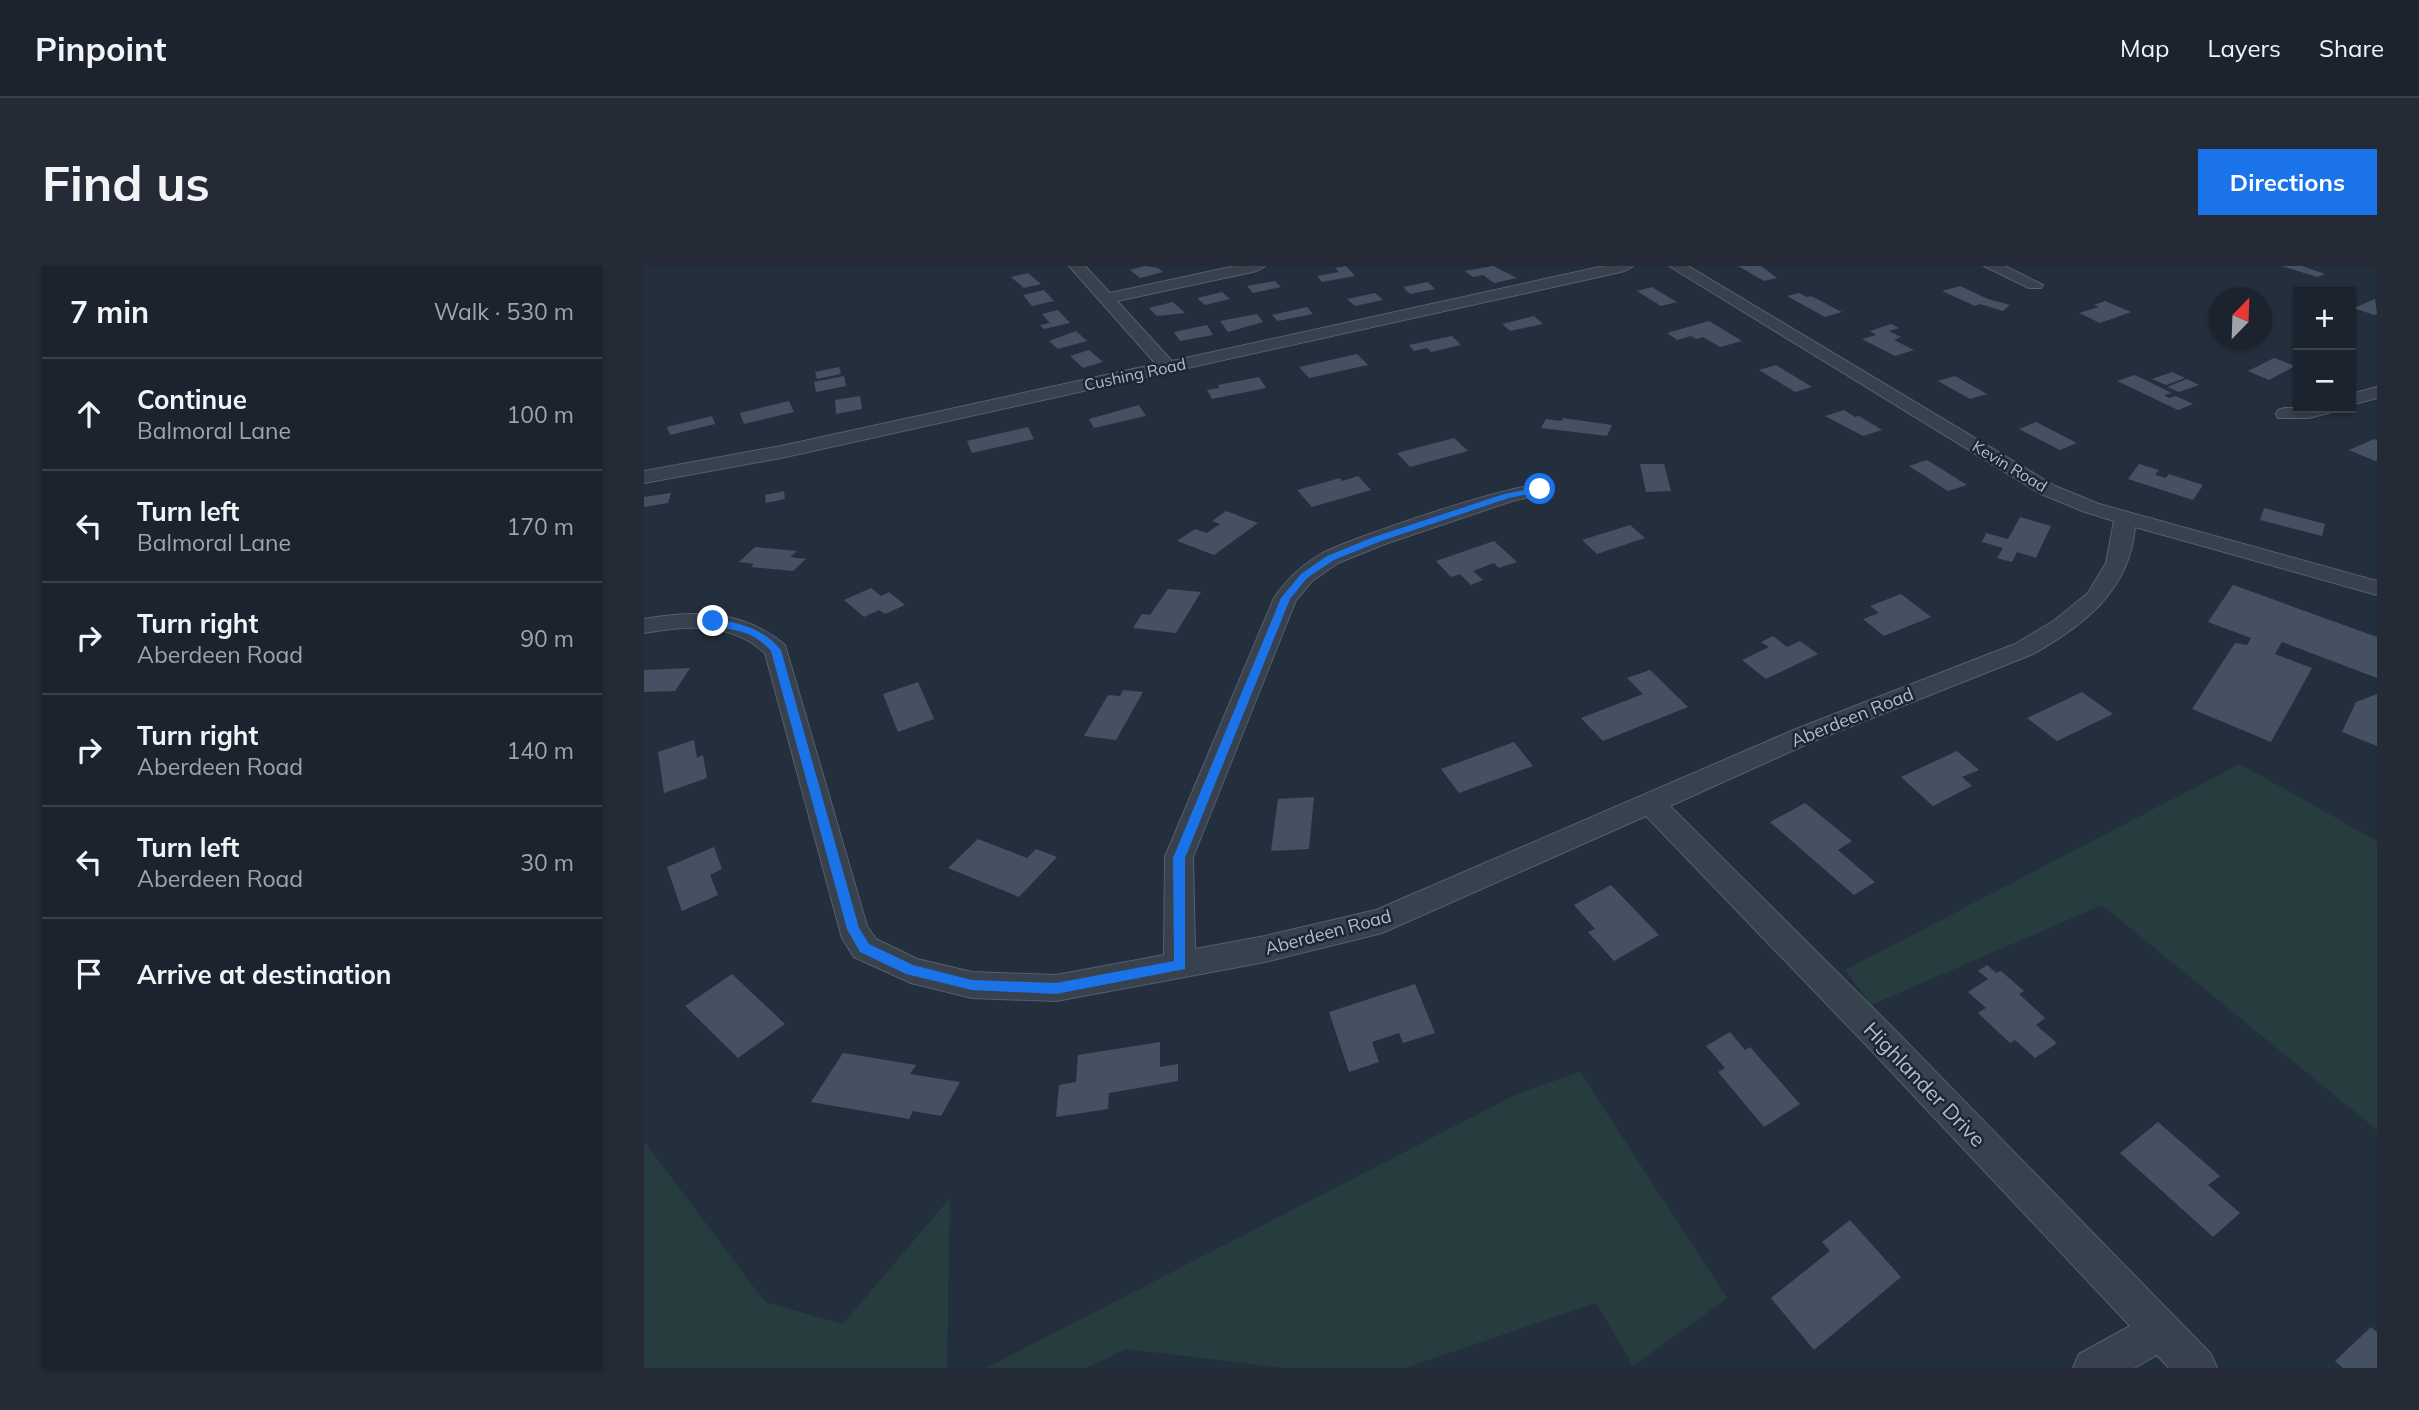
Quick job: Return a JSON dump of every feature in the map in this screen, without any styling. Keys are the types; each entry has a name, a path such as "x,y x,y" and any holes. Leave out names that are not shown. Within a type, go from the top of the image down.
{"street":[{"path":"1077,266 1168,367"},
{"path":"1107,298 1257,266"},
{"path":"1561,266 1577,276"},
{"name":"Cushing Road","path":"644,477 781,452 1625,266"},
{"name":"Kevin Road","path":"1677,266 2048,490 2092,508 2377,588"},
{"path":"1992,266 2035,285"},
{"path":"2356,398 2377,392"},
{"path":"2285,414 2297,413"},
{"path":"1180,965 1179,858 1285,598 1304,576 1330,558 1377,539 1507,496 1540,489"},
{"name":"Aberdeen Road","path":"644,626 700,620 737,625 764,637 776,650 853,929 865,948 911,970 972,985 1056,988 1265,949 1382,921 1805,735 2024,649 2078,617 2097,598 2111,579 2121,558 2125,517"},
{"name":"Highlander Drive","path":"1650,803 1870,1027 2197,1368"},
{"path":"2093,1368 2161,1331"}],"green space":[{"path":"2240,764 2377,841 2377,1130 2102,905 1871,1005 1845,970"},
{"path":"1580,1072 1727,1298 1633,1366 1596,1303 1405,1368 1284,1368 1126,1349 1086,1368 986,1368 1517,1094"},
{"path":"644,1141 765,1302 843,1324 950,1198 947,1368 644,1368"}],"building":[{"path":"1145,266 1158,268 1163,272 1140,278 1130,270"},
{"path":"1346,266 1355,276 1322,282 1317,276 1339,272 1335,268"},
{"path":"1493,266 1517,278 1494,283 1483,275 1473,277 1465,271"},
{"path":"1738,266 1761,266 1777,278 1764,281"},
{"path":"2282,266 2302,266 2325,274 2317,277"},
{"path":"1028,273 1041,284 1024,288 1011,277"},
{"path":"1275,281 1281,287 1253,293 1247,286"},
{"path":"1428,282 1435,289 1410,294 1403,287"},
{"path":"1960,286 1988,299 2010,305 2003,311 1980,304 1975,306 1942,291"},
{"path":"1652,287 1677,302 1661,306 1637,291"},
{"path":"1044,290 1054,301 1032,306 1023,295"},
{"path":"1222,292 1230,299 1205,305 1197,298"},
{"path":"1375,293 1383,300 1355,306 1347,299"},
{"path":"1799,293 1811,296 1842,312 1825,317 1787,296"},
{"path":"2375,299 2377,314 2374,315 2356,307"},
{"path":"2105,301 2131,312 2100,323 2079,313 2099,307 2094,305"},
{"path":"1173,302 1185,313 1157,316 1149,308"},
{"path":"1307,307 1313,314 1278,321 1272,315"},
{"path":"1058,310 1070,323 1044,329 1040,325 1050,323 1042,314"},
{"path":"1257,314 1263,322 1228,332 1220,321"},
{"path":"1534,316 1543,324 1510,331 1502,324"},
{"path":"1709,321 1742,341 1720,347 1703,337 1696,339 1691,336 1677,340 1667,333"},
{"path":"1891,324 1899,328 1889,331 1901,337 1894,340 1914,350 1895,356 1862,339 1876,335 1870,331"},
{"path":"1207,325 1213,335 1180,341 1174,332"},
{"path":"1076,331 1087,341 1058,349 1049,341"},
{"path":"1452,336 1461,345 1431,352 1427,348 1414,351 1409,345"},
{"path":"1089,350 1103,362 1083,368 1070,356"},
{"path":"1357,354 1368,365 1309,378 1299,367"},
{"path":"2274,358 2293,365 2269,380 2248,371"},
{"path":"1776,365 1812,387 1795,392 1759,370"},
{"path":"839,367 841,374 817,379 815,372"},
{"path":"2172,372 2185,378 2166,385 2152,379"},
{"path":"2135,375 2172,393 2164,395 2169,398 2176,396 2193,404 2178,410 2117,381"},
{"path":"844,376 846,386 816,392 814,382"},
{"path":"1955,376 1987,394 1970,399 1938,381"},
{"path":"1259,377 1266,388 1212,399 1207,390 1219,388 1218,385"},
{"path":"2187,379 2199,385 2179,392 2167,387"},
{"path":"860,396 862,409 836,414 835,400"},
{"path":"789,401 794,412 744,424 740,413"},
{"path":"1139,405 1146,416 1094,428 1089,419"},
{"path":"1844,410 1882,430 1863,436 1825,416"},
{"path":"712,416 715,424 670,435 667,427"},
{"path":"1563,418 1612,425 1607,436 1541,428 1546,419 1561,421"},
{"path":"2036,422 2077,443 2060,450 2019,429"},
{"path":"1028,427 1034,439 972,453 967,441"},
{"path":"1454,438 1468,451 1410,467 1397,453"},
{"path":"2377,440 2375,461 2349,450"},
{"path":"1927,460 1967,485 1948,491 1909,466"},
{"path":"1640,464 1664,464 1671,491 1646,492"},
{"path":"2139,464 2159,470 2155,475 2166,478 2169,474 2203,485 2193,500 2128,479"},
{"path":"1358,476 1371,490 1312,507 1297,490 1340,478 1342,481"},
{"path":"784,491 785,499 766,503 765,495"},
{"path":"671,493 668,503 644,507 644,497"},
{"path":"2264,508 2325,524 2322,536 2260,520"},
{"path":"1226,511 1258,523 1214,555 1177,541 1195,529 1207,533 1220,524 1212,521"},
{"path":"2020,517 2051,526 2036,558 2017,552 2012,562 1997,558 2003,548 1982,542 1986,533 2008,539"},
{"path":"1630,525 1645,538 1597,554 1582,540"},
{"path":"1494,541 1517,562 1499,568 1494,563 1473,571 1483,580 1471,585 1460,574 1451,577 1436,561"},
{"path":"755,547 797,551 790,557 806,559 793,571 751,567 754,564 739,562"},
{"path":"2233,585 2377,637 2377,678 2282,642 2275,654 2312,668 2271,742 2192,709 2235,643 2247,645 2251,638 2208,622"},
{"path":"871,588 881,596 889,592 905,605 885,614 879,610 864,617 844,600"},
{"path":"1168,589 1201,592 1176,633 1133,628 1142,614 1150,615"},
{"path":"1901,594 1931,617 1884,636 1863,619 1879,613 1870,606"},
{"path":"1773,636 1787,647 1800,641 1818,654 1766,679 1742,660 1769,647 1761,642"},
{"path":"690,668 675,691 644,692 644,670"},
{"path":"1650,670 1688,707 1603,741 1581,718 1643,694 1627,678"},
{"path":"918,682 934,719 898,732 883,694"},
{"path":"1123,690 1143,692 1116,740 1084,736 1108,695 1120,696"},
{"path":"2082,692 2113,714 2057,741 2027,718"},
{"path":"2377,694 2377,746 2342,732 2356,702"},
{"path":"694,740 697,758 703,755 707,778 664,793 658,752"},
{"path":"1514,742 1533,766 1459,793 1441,769"},
{"path":"1957,751 1979,770 1962,777 1972,786 1933,806 1901,777"},
{"path":"1314,797 1309,849 1271,851 1278,799"},
{"path":"1805,803 1852,841 1838,850 1875,882 1854,895 1770,822"},
{"path":"978,839 1027,858 1036,849 1057,857 1019,897 948,868"},
{"path":"714,847 722,869 710,875 718,895 682,911 667,867"},
{"path":"1611,885 1659,935 1614,961 1588,932 1595,929 1574,905"},
{"path":"1987,965 1996,973 2001,971 2024,991 2019,994 2045,1018 2036,1025 2057,1043 2035,1058 2015,1040 2010,1043 1978,1013 1986,1008 1968,992 1988,979 1978,971"},
{"path":"732,974 785,1024 738,1058 685,1006"},
{"path":"1415,984 1435,1033 1403,1043 1399,1033 1372,1042 1379,1062 1349,1072 1329,1012"},
{"path":"1730,1032 1745,1050 1750,1047 1800,1104 1764,1127 1718,1072 1725,1068 1706,1046"},
{"path":"1160,1042 1160,1067 1178,1064 1178,1081 1109,1093 1108,1109 1056,1117 1059,1085 1076,1082 1078,1055"},
{"path":"843,1053 916,1065 910,1074 960,1082 941,1116 913,1111 909,1119 811,1102"},
{"path":"2158,1122 2220,1176 2208,1185 2240,1213 2213,1237 2120,1153"},
{"path":"1850,1220 1901,1277 1814,1350 1771,1298 1830,1251 1822,1242"},
{"path":"2371,1327 2377,1332 2377,1368 2343,1368 2335,1361"}],"route":[{"path":"713,621 747,628 764,637 776,650 853,929 865,948 911,970 972,985 1056,988 1180,965 1179,858 1285,598 1304,576 1330,558 1377,539 1507,496 1540,489"}]}
